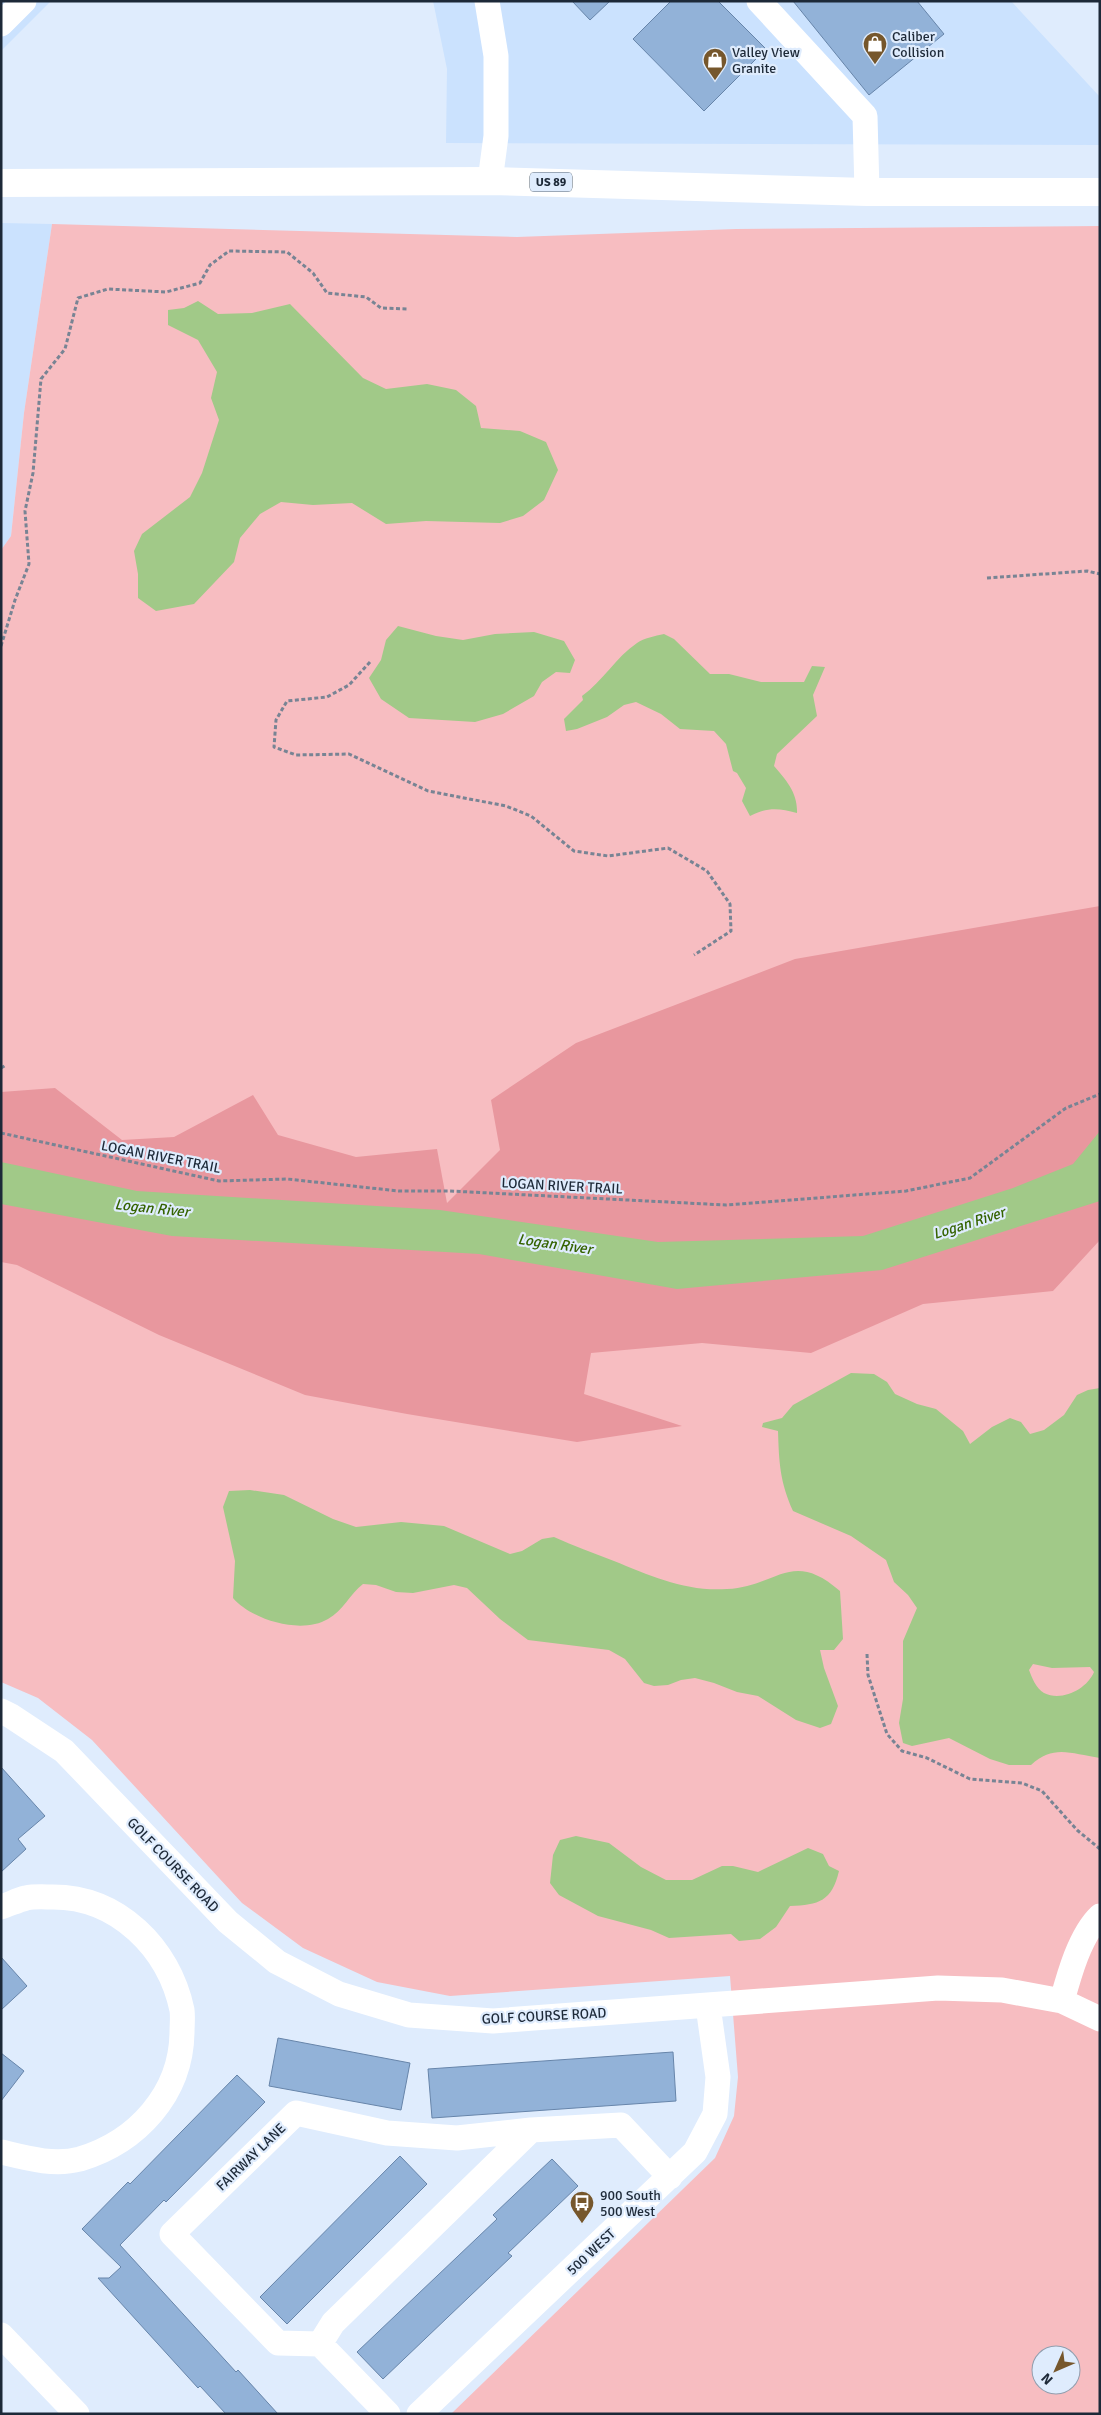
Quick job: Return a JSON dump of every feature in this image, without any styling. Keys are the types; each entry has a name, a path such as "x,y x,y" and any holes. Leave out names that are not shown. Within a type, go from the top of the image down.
{"highway":[{"name":"US 89","path":"1,184 490,181 867,192 1100,192"}],"street":[{"path":"1,4 4,1"},
{"path":"1,24 24,1"},
{"path":"487,1 496,56 496,136 490,181"},
{"path":"759,1 865,116 867,192"},
{"name":"GOLF COURSE ROAD","path":"1,1711 64,1751 228,1922 277,1962 339,1994 409,2015 493,2021 938,1988 1002,1990 1062,2001 1100,2019"},
{"path":"1,1907 28,1898 71,1897 112,1911 147,1938 171,1973 182,2012 182,2051 170,2088 147,2121 115,2145 78,2159 39,2161 1,2152"},
{"path":"1062,2001 1070,1971 1092,1923 1100,1916"},
{"name":"500 WEST","path":"419,2414 695,2152 715,2114 718,2077 708,2006"},
{"name":"FAIRWAY LANE","path":"320,2344 278,2342 172,2234 296,2113 387,2134 457,2138 531,2130 621,2125 670,2177"},
{"path":"388,2414 320,2344 333,2323 531,2130"},
{"path":"1,2336 77,2414"}],"path":[{"path":"1,646 15,600 29,564 25,511 32,473 41,379 64,349 78,298 108,289 166,292 200,283 210,265 229,251 287,252 313,272 328,293 366,296 381,308 407,309"},
{"path":"987,578 1087,571 1100,574"},
{"path":"370,662 349,685 327,697 287,701 276,720 274,747 296,755 349,754 428,791 506,806 531,816 574,851 608,856 668,848 707,871 730,904 731,931 694,955"},
{"path":"1,1068 6,1065"},
{"name":"LOGAN RIVER TRAIL","path":"1,1133 220,1181 287,1179 399,1191 450,1191 726,1206 906,1191 970,1178 1066,1108 1100,1094"},
{"path":"867,1654 868,1675 887,1734 902,1751 927,1758 970,1779 1022,1783 1042,1791 1077,1830 1100,1849"}],"shaded area":[{"path":"1,1 51,1 1,51"},
{"path":"433,1 1011,1 1100,97 1100,145 446,143 447,69"},
{"path":"1,223 52,224 24,413 11,536 1,550"},
{"path":"52,224 517,237 736,229 1100,226 1100,2414 451,2414 715,2158 734,2116 738,2077 730,1976 450,1996 377,1982 303,1948 242,1903 92,1740 38,1698 1,1682 1,550 11,536 24,413"},
{"path":"1100,906 1100,1240 1053,1291 923,1304 811,1353 702,1343 591,1353 584,1394 682,1426 577,1442 305,1395 159,1335 17,1265 1,1262 1,1092 55,1088 122,1140 174,1137 253,1095 278,1135 356,1157 437,1149 447,1203 500,1150 491,1100 576,1043 795,959"}],"water":[{"path":"198,301 218,314 252,313 290,304 363,378 386,389 427,384 456,390 476,406 481,428 520,431 546,442 558,470 544,500 523,516 500,523 426,521 386,524 352,503 313,505 281,502 260,514 240,538 234,562 194,604 156,611 138,598 138,574 134,551 142,534 190,497 202,473 219,420 211,398 217,372 198,340 168,325 168,310 184,308"},
{"path":"398,626 436,636 463,640 495,634 534,632 564,641 575,660 570,673 556,672 542,682 534,696 503,714 475,722 409,718 381,699 369,678 381,660 386,640"},
{"path":"664,634 674,639 710,674 729,674 761,682 804,682 812,666 825,667 813,695 817,716 777,754 774,766 787,782 796,799 797,813 773,809 750,816 742,801 746,788 737,773 733,771 726,744 714,731 680,729 661,714 636,702 624,705 607,717 577,729 566,731 564,719 583,700 582,696 590,690 622,655 640,641"},
{"name":"Logan River","path":"1100,1131 1100,1201 882,1270 677,1289 479,1254 172,1236 1,1204 1,1162 137,1191 440,1210 658,1242 863,1236 1013,1188 1073,1164"},
{"path":"851,1373 874,1374 887,1382 895,1394 917,1404 936,1409 963,1431 970,1444 992,1427 1010,1418 1021,1422 1030,1434 1044,1430 1064,1415 1077,1395 1088,1390 1100,1388 1100,1758 1063,1752 1047,1754 1031,1765 1009,1765 990,1759 949,1738 912,1746 903,1743 899,1723 903,1699 903,1641 917,1608 908,1595 894,1582 886,1560 851,1536 793,1511 785,1491 781,1472 778,1431 762,1427 763,1423 782,1418 793,1405","holes":["1033,1664 1052,1668 1090,1667 1094,1672 1086,1684 1073,1692 1058,1696 1044,1693 1033,1679 1029,1670"]},
{"path":"250,1490 284,1495 333,1519 356,1527 401,1522 444,1526 510,1554 522,1551 542,1539 554,1537 669,1582 697,1588 727,1589 744,1587 784,1573 796,1571 809,1572 823,1578 840,1591 843,1639 834,1650 820,1650 824,1668 838,1706 831,1724 820,1728 796,1720 758,1696 737,1692 695,1678 681,1680 668,1685 654,1686 644,1683 625,1659 609,1650 528,1640 500,1619 467,1588 454,1585 413,1593 396,1592 376,1585 363,1584 333,1616 317,1624 291,1625 264,1619 241,1606 233,1598 235,1561 223,1507 229,1491"},
{"path":"576,1836 609,1843 641,1867 666,1880 692,1880 722,1866 733,1866 758,1872 808,1848 823,1854 829,1866 839,1871 828,1895 816,1902 790,1906 776,1927 760,1939 739,1941 731,1934 669,1938 651,1930 598,1916 559,1895 550,1883 553,1855 560,1840"}],"building":[{"path":"572,1 610,1 590,20"},
{"path":"671,1 718,1 766,49 704,111 633,39"},
{"name":"Caliber Collision","path":"793,1 917,1 944,34 869,95"},
{"path":"1,1767 45,1816 18,1839 26,1849 1,1872"},
{"path":"1,1957 27,1986 1,2010"},
{"path":"278,2038 410,2063 401,2110 269,2086"},
{"path":"673,2052 676,2101 432,2118 428,2069"},
{"path":"1,2053 24,2071 1,2101"},
{"path":"237,2075 265,2102 166,2202 164,2200 120,2245 236,2372 238,2370 278,2414 226,2414 200,2386 198,2388 98,2278 109,2278 121,2267 82,2229 128,2182 130,2184"},
{"path":"400,2156 427,2184 287,2324 260,2297"},
{"path":"552,2159 578,2186 508,2253 512,2256 383,2379 357,2352 497,2219 493,2215"}],"place":[{"name":"Caliber Collision","path":"875,65"},
{"name":"Valley View Granite","path":"715,81"},
{"name":"900 South 500 West","path":"582,2224"}]}
